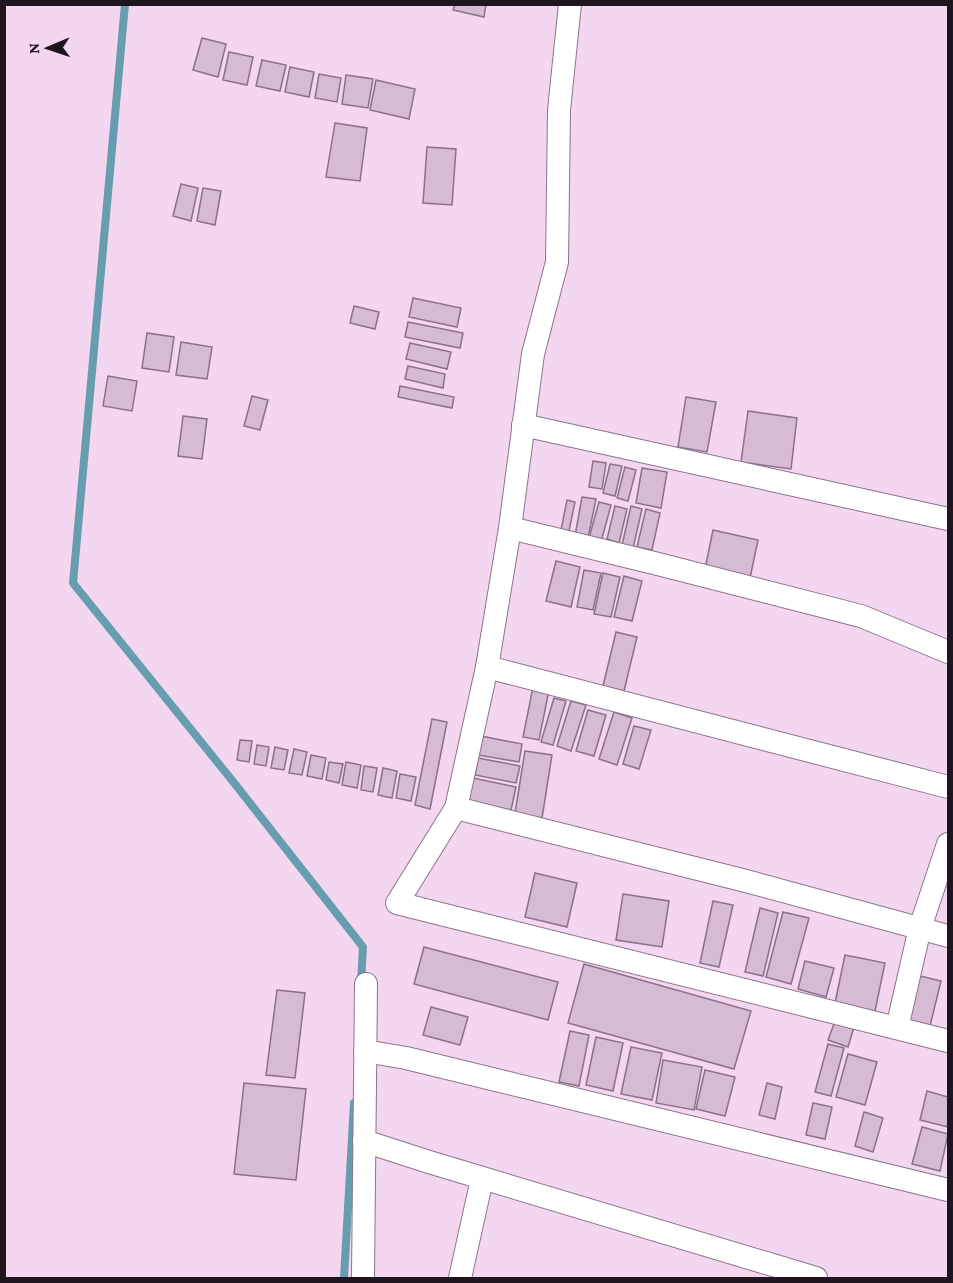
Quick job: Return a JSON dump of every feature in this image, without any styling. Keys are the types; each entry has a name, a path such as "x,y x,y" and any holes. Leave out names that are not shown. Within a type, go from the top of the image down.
{"street":[{"path":"570,4 559,110 557,262 533,354 510,528 486,667 456,808 397,903 948,1041"},
{"path":"523,425 948,519"},
{"path":"510,528 861,616 948,652"},
{"path":"486,667 948,787"},
{"path":"456,808 746,881 948,936"},
{"path":"897,1028 920,928 948,844"},
{"path":"363,1278 366,984"},
{"path":"365,1051 406,1058 948,1190"},
{"path":"364,1141 778,1273 816,1278"},
{"path":"460,1278 482,1179"}],"building":[{"path":"455,4 486,4 484,17 453,10"},
{"path":"202,38 226,44 218,77 193,70"},
{"path":"229,52 253,57 247,85 223,80"},
{"path":"262,60 286,65 280,91 256,86"},
{"path":"290,67 314,72 309,97 285,92"},
{"path":"319,74 341,78 337,102 315,98"},
{"path":"346,75 373,79 368,108 342,104"},
{"path":"376,80 415,89 409,119 370,110"},
{"path":"335,123 367,128 360,181 326,177"},
{"path":"427,147 456,149 452,205 423,203"},
{"path":"181,184 198,188 191,221 173,216"},
{"path":"203,188 221,191 215,225 197,221"},
{"path":"413,298 461,308 457,327 409,317"},
{"path":"354,306 379,312 375,329 350,323"},
{"path":"408,322 463,333 460,348 405,337"},
{"path":"147,333 174,337 169,372 142,368"},
{"path":"181,342 212,347 207,379 176,375"},
{"path":"410,343 451,352 447,369 406,359"},
{"path":"408,366 445,374 443,388 405,379"},
{"path":"108,376 137,381 132,411 103,406"},
{"path":"400,386 454,397 452,408 398,397"},
{"path":"252,396 268,400 260,430 244,426"},
{"path":"686,397 716,402 707,452 678,447"},
{"path":"748,411 797,418 791,469 741,462"},
{"path":"183,416 207,419 202,459 178,456"},
{"path":"593,461 606,463 602,489 589,487"},
{"path":"610,464 622,466 615,496 603,493"},
{"path":"625,467 636,470 628,501 617,498"},
{"path":"642,468 667,472 661,508 636,503"},
{"path":"582,497 596,499 588,538 575,536"},
{"path":"567,500 575,502 569,531 561,530"},
{"path":"599,502 611,505 601,542 589,538"},
{"path":"615,506 627,509 619,543 607,539"},
{"path":"631,506 642,509 633,548 622,545"},
{"path":"646,509 660,513 652,550 637,547"},
{"path":"713,530 758,540 750,578 705,569"},
{"path":"556,561 580,567 571,607 546,601"},
{"path":"584,570 601,573 593,610 577,607"},
{"path":"603,573 620,577 611,617 594,614"},
{"path":"624,576 642,581 632,621 614,617"},
{"path":"616,632 637,637 624,691 603,686"},
{"path":"533,687 549,690 539,740 523,737"},
{"path":"554,698 566,701 553,745 541,742"},
{"path":"571,701 586,705 571,751 557,746"},
{"path":"588,710 606,715 594,756 576,751"},
{"path":"614,712 632,718 617,765 599,759"},
{"path":"432,719 447,722 430,809 415,805"},
{"path":"634,726 651,730 639,769 623,764"},
{"path":"481,736 522,744 519,762 478,755"},
{"path":"240,740 252,741 249,762 237,760"},
{"path":"257,745 269,747 266,766 254,764"},
{"path":"275,747 288,750 284,770 271,768"},
{"path":"294,749 307,752 302,775 289,773"},
{"path":"525,751 552,755 542,818 515,813"},
{"path":"311,755 326,758 322,779 307,776"},
{"path":"478,758 520,766 516,783 475,775"},
{"path":"329,762 343,764 339,783 326,780"},
{"path":"346,762 361,765 357,788 342,785"},
{"path":"364,766 377,768 373,792 361,790"},
{"path":"383,768 397,771 392,798 378,795"},
{"path":"400,774 416,777 411,801 396,798"},
{"path":"473,778 516,787 511,810 468,801"},
{"path":"535,873 577,883 567,927 525,917"},
{"path":"623,894 669,901 662,947 616,940"},
{"path":"713,901 733,905 719,967 700,963"},
{"path":"760,908 778,913 763,976 745,972"},
{"path":"783,912 809,918 791,984 766,977"},
{"path":"424,947 558,982 548,1020 414,984"},
{"path":"845,955 885,963 875,1011 835,1003"},
{"path":"805,961 834,968 826,997 798,989"},
{"path":"584,964 751,1011 734,1069 568,1023"},
{"path":"916,975 941,981 930,1026 906,1020"},
{"path":"277,990 305,993 295,1078 266,1075"},
{"path":"431,1007 468,1017 460,1045 423,1035"},
{"path":"835,1021 854,1027 848,1047 828,1040"},
{"path":"570,1031 589,1035 579,1086 559,1082"},
{"path":"596,1037 623,1043 613,1091 586,1085"},
{"path":"828,1044 844,1048 831,1096 815,1092"},
{"path":"631,1047 662,1053 652,1100 621,1094"},
{"path":"848,1054 877,1062 865,1105 836,1097"},
{"path":"663,1060 702,1067 694,1110 656,1103"},
{"path":"705,1070 735,1077 725,1116 696,1109"},
{"path":"244,1083 306,1089 296,1180 234,1174"},
{"path":"767,1083 782,1087 775,1119 759,1115"},
{"path":"927,1091 948,1097 948,1127 920,1120"},
{"path":"813,1103 832,1107 825,1139 806,1135"},
{"path":"864,1112 883,1118 873,1152 855,1146"},
{"path":"922,1127 948,1134 940,1171 912,1164"}],"waterway":[{"path":"125,4 73,583 363,947 361,983"},
{"path":"344,1278 354,1103"}]}
